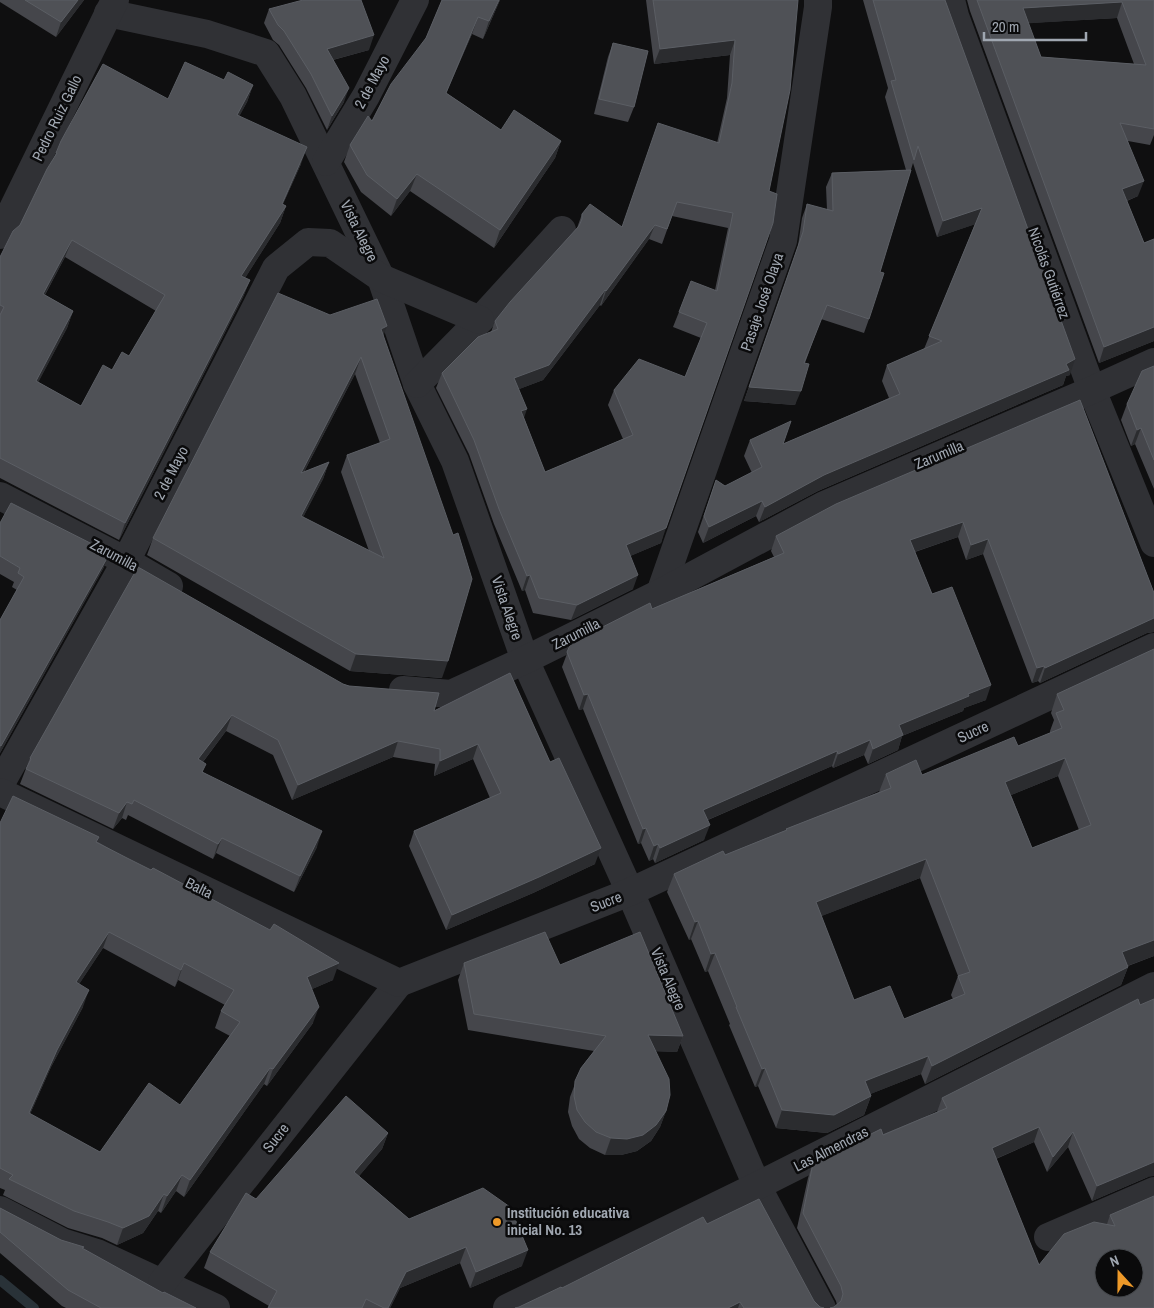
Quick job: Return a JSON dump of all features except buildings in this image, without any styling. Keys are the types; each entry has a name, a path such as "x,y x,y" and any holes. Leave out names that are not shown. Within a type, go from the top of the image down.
{"street":[{"name":"2 de Mayo","path":"326,162 366,96 415,0"},
{"name":"Pasaje José Olaya","path":"660,592 784,241 818,0"},
{"name":"Nicolás Gutiérrez","path":"951,0 958,24 1092,390 1154,543"},
{"name":"Vista Alegre","path":"112,7 266,53 293,96 381,278 417,384 455,461 525,660 630,892 757,1186 822,1308"},
{"name":"Pedro Ruiz Gallo","path":"0,235 112,7"},
{"path":"417,384 480,320 562,230"},
{"name":"2 de Mayo","path":"0,785 126,561 276,268 308,242 330,243 381,278 480,320"},
{"name":"Zarumilla","path":"374,688 451,694 525,660 660,592 824,505 1154,362"},
{"name":"Zarumilla","path":"0,496 126,561 193,599"},
{"name":"Sucre","path":"162,1282 399,983 630,892 1154,647"},
{"name":"Balta","path":"0,792 399,983"},
{"name":"Las Almendras","path":"507,1308 757,1186 1154,986"},
{"path":"1048,1237 1154,1191"},
{"path":"0,1210 62,1242 97,1253 216,1308"}],"waterway":[{"path":"0,1280 34,1308"}],"place":[{"name":"Institución educativa inicial No. 13","path":"497,1222"}]}
